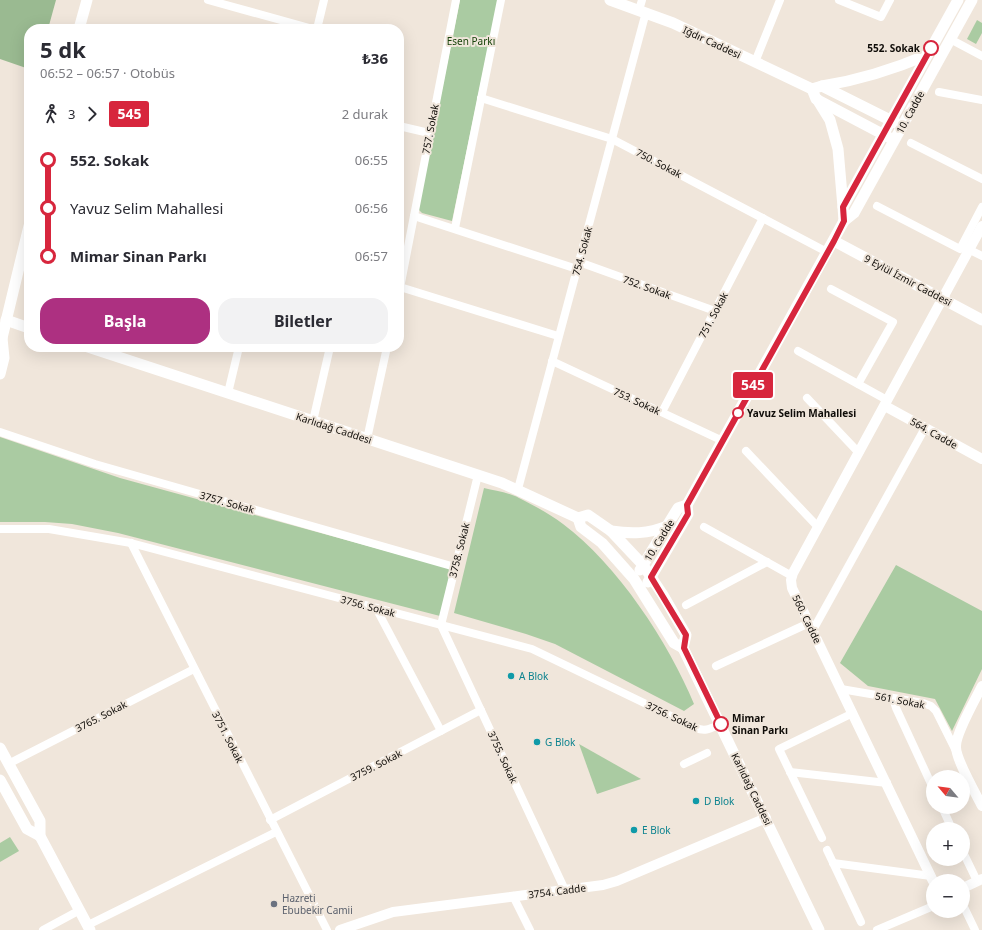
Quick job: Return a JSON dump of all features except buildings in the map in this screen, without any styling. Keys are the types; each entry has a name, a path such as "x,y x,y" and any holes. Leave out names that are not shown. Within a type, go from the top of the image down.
{"main road":[{"path":"80,24 87,0"},
{"name":"Iğdır Caddesi","path":"610,0 642,7 817,91 902,125"},
{"name":"10. Cadde","path":"843,207 958,0"},
{"name":"10. Cadde","path":"643,591 688,514 687,505 844,221 854,213 972,0"},
{"path":"844,221 838,149 830,120 817,91 898,68 927,55"},
{"name":"Iğdır Caddesi","path":"817,91 894,140"},
{"name":"9 Eylül İzmir Caddesi","path":"834,241 944,298 982,320"},
{"path":"0,374 4,358 1,339 24,246"},
{"path":"6,320 24,326"},
{"name":"Karlıdağ Caddesi","path":"103,352 518,489 578,518 588,515 611,531 643,565 686,635 684,648 819,930"},
{"name":"10. Cadde","path":"634,579 678,508 687,505"},
{"name":"Karlıdağ Caddesi","path":"578,518 581,527 602,543 634,579 643,591 674,643 684,648"},
{"path":"611,531 639,533 652,532 667,526"},
{"path":"0,748 40,821 40,836 89,928"},
{"path":"0,780 27,829 40,836"}],"street":[{"path":"208,0 295,24"},
{"path":"317,24 324,0"},
{"name":"757. Sokak","path":"404,253 414,216 456,0"},
{"path":"455,228 501,0"},
{"path":"755,62 780,0"},
{"path":"839,0 881,17 890,0"},
{"name":"754. Sokak","path":"518,489 612,139 642,7"},
{"path":"950,39 982,56"},
{"path":"939,92 982,100"},
{"name":"750. Sokak","path":"481,98 612,139 827,252"},
{"path":"404,127 429,133"},
{"path":"911,142 982,179"},
{"path":"878,206 960,249 982,208"},
{"name":"752. Sokak","path":"414,216 578,266 715,311"},
{"name":"751. Sokak","path":"662,412 763,218"},
{"path":"704,527 792,576 982,226"},
{"path":"970,250 982,256"},
{"path":"831,289 892,322 858,384"},
{"path":"404,291 558,336"},
{"path":"798,350 858,384 886,403"},
{"path":"228,393 238,352"},
{"path":"313,421 329,352"},
{"path":"367,439 386,352"},
{"name":"753. Sokak","path":"552,361 723,441"},
{"path":"807,398 859,453"},
{"name":"564. Cadde","path":"886,403 924,428 981,456"},
{"path":"716,666 811,626 924,428"},
{"name":"3757. Sokak","path":"0,432 110,468 455,567"},
{"path":"746,451 818,527"},
{"name":"3758. Sokak","path":"441,625 478,475"},
{"name":"3756. Sokak","path":"0,529 49,529 131,543 532,649 696,728 709,730 721,724"},
{"name":"3751. Sokak","path":"131,543 326,930"},
{"path":"686,605 767,562"},
{"name":"560. Cadde","path":"792,576 792,588 930,874"},
{"path":"376,608 441,731"},
{"name":"3755. Sokak","path":"441,625 565,890"},
{"name":"3765. Sokak","path":"8,764 194,669"},
{"path":"982,686 959,735 956,751 982,806"},
{"name":"561. Sokak","path":"841,689 923,703 930,706 936,711 956,751"},
{"path":"893,698 896,708 926,773"},
{"name":"3759. Sokak","path":"270,820 481,710"},
{"path":"822,838 779,749 853,713"},
{"path":"684,764 707,753"},
{"path":"790,772 887,784"},
{"name":"3754. Cadde","path":"340,930 393,912 565,890 617,881 766,818"},
{"path":"89,928 276,832"},
{"path":"827,850 861,922"},
{"path":"833,863 926,877"},
{"path":"970,864 979,880 970,884"},
{"path":"513,896 530,930"},
{"path":"876,930 926,908"},
{"path":"43,930 80,910"},
{"path":"969,918 975,930"}],"green space":[{"path":"0,0 56,0 49,24 24,24 24,67 0,59"},
{"name":"Esen Parkı","path":"460,0 498,0 452,221 422,213 418,209"},
{"path":"977,20 982,23 982,33 976,44 967,39"},
{"path":"0,437 120,478 452,569 440,616 118,533 72,524 45,522 0,522"},
{"path":"484,488 515,496 547,513 563,524 603,560 622,582 656,631 671,656 694,704 684,711 555,644 454,613"},
{"path":"896,565 982,611 982,669 952,731 935,699 868,686 840,663"},
{"path":"579,744 641,779 597,794"},
{"path":"10,837 19,851 0,862 0,843"}],"bus line":[{"name":"545","path":"721,724 684,648 686,635 651,577 688,514 687,505 834,241 844,221 843,207 931,48"}],"place":[{"name":"552. Sokak","path":"931,48"},
{"name":"Yavuz Selim Mahallesi","path":"738,413"},
{"name":"A Blok","path":"511,676"},
{"name":"Mimar Sinan Parkı","path":"721,724"},
{"name":"G Blok","path":"537,742"},
{"name":"D Blok","path":"696,801"},
{"name":"E Blok","path":"634,830"},
{"name":"Hazreti Ebubekir Camii","path":"274,904"}]}
